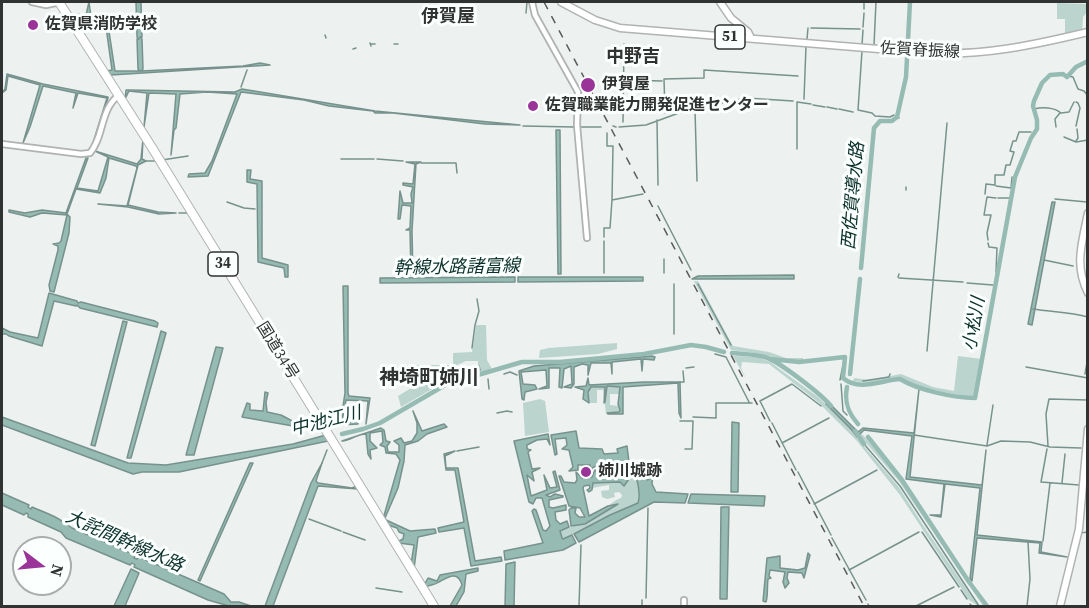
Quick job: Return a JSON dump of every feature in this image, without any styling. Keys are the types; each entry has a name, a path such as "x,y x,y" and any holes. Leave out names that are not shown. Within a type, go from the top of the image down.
{"highway":[{"name":"国道34号","path":"60,2 434,606"}],"main road":[{"name":"佐賀脊振線","path":"561,2 595,20 620,28 947,54 985,53 1030,46 1088,32"},
{"name":"51","path":"720,2 731,18 748,32 751,38"},
{"path":"1088,213 1079,261 1080,274 1088,293"},
{"path":"1060,606 1078,529 1088,429"}],"street":[{"path":"32,2 46,5 60,2"},
{"path":"532,2 535,15 577,87 577,124 587,238"},
{"path":"2,144 81,154 90,153 94,148 110,104 118,96"},
{"path":"684,600 684,606"}],"shaded area":[{"path":"89,2 91,17 107,18 115,71 140,71 138,69 137,39 139,39 137,37 136,2 141,2 142,37 140,37 142,39 143,69 141,71 243,66 260,63 270,65 111,75 107,71 112,70 105,20 73,14 86,15"},
{"path":"1057,3 1087,4 1082,32 1065,34 1065,19 1057,19"},
{"path":"7,74 108,97 92,146 107,98 78,93 73,108 76,93 43,86 23,143 40,85 8,76 6,90 2,93 5,89"},
{"path":"242,89 375,111 520,125 485,124 375,113 304,100 241,92 208,176 188,177 189,174 205,173 212,161 237,94 207,92 180,94 171,155 176,94 149,93 144,127 147,93 129,91 125,99 126,90 235,92"},
{"path":"556,130 560,130 561,274 558,274"},
{"path":"143,139 142,159 146,161 138,165 128,205 158,212 176,213 159,214 128,207 98,204 127,206 137,168 109,158 106,178 100,193 76,189 67,214 70,217 69,233 54,292 50,291 49,285 58,250 58,246 53,244 61,241 67,215 42,213 30,217 9,212 9,210 25,213 42,210 66,213 86,158 88,158 77,188 98,191 108,157 95,151 137,164 141,159"},
{"path":"406,162 421,162 416,164 412,231 413,275 411,275 410,230 406,230 410,228 411,206 402,205 400,219 398,219 400,191 403,203 412,203 413,187 403,185 403,183 413,184 415,164"},
{"path":"247,170 251,170 250,179 262,181 262,258 288,265 288,277 285,277 284,268 258,262 257,184 247,182"},
{"path":"1052,202 1055,202 1032,325 1028,324"},
{"path":"794,275 794,279 692,279 698,276"},
{"path":"515,277 515,282 380,283 380,278"},
{"path":"518,277 643,277 643,281 518,282"},
{"path":"694,281 698,281 733,346 769,352 786,358 803,358 803,361 787,362 762,354 731,350"},
{"path":"343,286 348,286 348,393 349,396 370,398 366,424 368,401 346,400 342,421 346,423 357,420 358,424 340,425 345,393"},
{"path":"49,293 78,303 155,321 158,323 157,327 54,301 42,346 2,334 2,328 38,338"},
{"path":"123,321 127,322 95,446 91,445"},
{"path":"476,325 486,325 487,360 492,369 478,373 478,361 466,361 455,366 455,378 401,407 398,396 418,384 417,365 453,365 453,353 472,352"},
{"path":"161,331 166,333 131,458 127,458"},
{"path":"617,343 617,349 598,354 539,358 540,350 549,348"},
{"path":"216,347 223,348 194,455 186,455"},
{"path":"733,356 758,357 770,362 818,397 850,428 898,486 978,606 969,600 900,495 857,441 818,402 769,364 742,362 741,368 746,379"},
{"path":"958,356 982,359 973,398 927,388 901,377 868,383 853,381 854,378 869,380 901,374 933,387 954,391"},
{"path":"655,357 654,360 643,359 642,371 641,359 612,362 612,374 611,363 591,363 588,375 588,365 582,364 574,367 574,384 571,388 564,387 572,384 571,366 564,369 562,388 559,387 560,368 549,368 549,388 539,389 547,386 546,370 521,372 523,384 535,385 537,389 525,392 524,400 522,399 519,371 534,366"},
{"path":"588,378 589,385 680,382 681,418 678,383 623,387 623,414 608,414 620,410 618,404 620,387 607,386 604,403 605,387 591,387 588,392 589,403 583,399 584,390 575,387 586,386"},
{"path":"607,386 620,387 620,394 610,394 610,405 619,406 619,413 606,413 603,390 597,390 597,403 589,403 589,388 604,387 606,393"},
{"path":"919,389 910,477 982,485 986,450 977,535 1042,542 1041,552 1067,557 1039,553 1040,543 977,538 972,581 970,578 980,488 945,484 941,517 930,515 941,515 944,484 906,479 912,436 864,430 857,437 826,404 827,401 858,432 863,428 914,433"},
{"path":"265,392 268,393 267,412 281,415 296,423 293,426 242,417 247,403 250,404 250,410 263,411"},
{"path":"540,399 545,401 549,432 525,436 523,403"},
{"path":"413,411 422,431 444,424 447,427 405,445 398,488 385,518 410,531 435,529 436,533 418,537 414,569 411,564 414,545 397,542 403,539 404,534 397,528 385,524 383,519 400,460 396,454 386,453 385,447 380,445 383,442 382,431 370,433 370,441 377,448 370,450 371,459 368,454 366,434 361,435 381,428 384,430 386,441 390,442 387,446 388,452 399,452 399,445 394,441 401,438 404,443 412,441 417,433"},
{"path":"2,417 128,463 166,465 293,444 326,435 328,441 179,472 133,474 2,425"},
{"path":"732,422 739,423 738,492 731,492"},
{"path":"576,431 579,448 602,449 604,454 618,453 617,449 627,446 630,470 643,470 643,478 648,480 652,477 645,471 649,470 650,464 654,463 652,484 656,492 688,494 685,503 654,502 579,542 574,534 638,503 639,493 634,476 631,476 624,486 620,482 593,483 592,490 589,492 587,490 590,488 589,485 584,486 589,516 608,506 618,504 585,524 571,526 569,510 571,508 576,508 575,513 579,517 585,517 580,508 569,506 559,476 564,482 575,483 576,472 582,478 592,477 595,470 600,475 621,476 624,474 620,471 624,463 604,463 591,469 590,465 578,465 578,470 569,471 573,467 569,450 562,449 567,445 566,438 555,439 557,454 555,455 551,435"},
{"path":"548,434 550,445 547,439 537,440 527,445 527,449 531,450 528,452 532,469 540,468 532,472 534,481 527,475 531,496 547,490 544,475 550,488 557,487 553,472 555,471 560,490 546,495 550,497 555,494 563,497 549,500 549,507 566,505 566,510 555,512 556,520 560,524 567,521 569,527 560,531 562,538 572,535 576,543 563,550 505,560 504,551 543,543 532,511 534,509 543,530 546,531 550,526 542,498 536,498 533,504 529,502 514,441"},
{"path":"862,434 898,476 985,606 983,606 898,480 860,436"},
{"path":"455,451 445,456 446,468 458,468 475,561 501,557 502,561 471,566 464,528 439,532 438,528 464,522 455,470 446,470 444,454"},
{"path":"250,463 253,463 200,581 198,580"},
{"path":"322,463 316,481 318,483 352,488 357,486 358,489 318,486 273,606 265,606 311,483"},
{"path":"631,476 637,477 638,480 638,503 565,539 562,538 560,531 603,514 615,504 608,506 621,498 622,495 619,492 614,493 615,497 607,499 602,497 601,491 609,490 609,485 592,488 593,483 620,482 624,486"},
{"path":"2,493 29,505 31,509 32,507 48,514 72,528 135,555 134,558 139,557 224,594 231,602 251,606 229,606 208,600 134,567 132,563 130,565 72,541 72,536 64,536 61,532 28,517 26,513 24,515 2,505"},
{"path":"691,494 765,496 764,506 688,503"},
{"path":"721,507 729,507 727,599 720,599"},
{"path":"808,553 810,555 804,578 802,573 788,572 789,583 785,588 783,582 785,572 770,570 767,600 763,601 767,558 780,556 780,568 798,570 805,568"},
{"path":"515,562 514,606 505,606 506,564"},
{"path":"478,568 478,571 466,574 464,592 456,606 450,606 462,585 455,576 425,587 424,585 428,578 437,581 440,575"},
{"path":"131,569 139,573 125,606 114,606"}],"waterway":[{"path":"526,13 527,2"},
{"path":"874,45 876,2"},
{"name":"西佐賀導水路","path":"861,268 874,128 880,121 892,121 897,117 906,77 910,2"},
{"path":"864,3 864,9"},
{"path":"863,27 864,13"},
{"path":"807,39 808,28"},
{"path":"811,28 860,29"},
{"path":"862,45 863,30"},
{"path":"623,122 624,44"},
{"path":"804,99 806,46"},
{"path":"862,51 858,110 872,113 875,116 894,115"},
{"name":"小松川","path":"770,359 799,362 845,357 843,378 849,382 863,385 900,379 936,393 975,398 1015,177 1037,129 1034,101 1042,83 1050,75 1063,74 1067,77 1076,67 1088,61"},
{"path":"241,87 247,70"},
{"path":"665,113 664,79 704,78 704,70 798,76"},
{"path":"1068,76 1073,77 1078,89 1084,91 1088,96"},
{"path":"627,80 662,81"},
{"path":"619,127 646,125 687,110 746,98 793,101"},
{"path":"797,149 797,102 811,104"},
{"path":"1034,109 1048,108 1061,113 1069,112 1074,102"},
{"path":"1076,102 1080,108 1076,126"},
{"path":"813,105 825,107"},
{"path":"827,107 837,109"},
{"path":"839,109 853,112"},
{"path":"695,110 697,181"},
{"path":"1056,127 1055,119 1060,113"},
{"path":"657,120 658,185"},
{"path":"927,351 947,123"},
{"path":"523,126 574,127"},
{"path":"580,127 601,127"},
{"path":"1076,141 1077,129"},
{"path":"985,194 986,184 995,185 995,175 1004,175 1006,165 1010,165 1014,152 1010,151 1019,132 1031,132"},
{"path":"607,133 607,146 613,146 612,200 643,194"},
{"path":"1064,137 1076,142 1088,140"},
{"path":"162,160 188,156"},
{"path":"341,159 374,159"},
{"path":"377,159 403,161"},
{"path":"146,161 156,161"},
{"path":"421,163 456,163 457,173"},
{"path":"996,186 1011,188 1012,177"},
{"path":"988,240 987,233 991,215 984,215 987,197 996,198"},
{"path":"998,198 1009,198"},
{"path":"1055,199 1087,202"},
{"path":"604,237 604,228 610,228 612,200"},
{"path":"227,202 255,209"},
{"path":"658,206 691,270"},
{"path":"179,213 188,213"},
{"path":"604,241 604,273"},
{"path":"988,243 989,247 997,248 996,272"},
{"path":"664,259 664,273"},
{"path":"1044,260 1073,266"},
{"path":"899,278 963,282"},
{"name":"西佐賀導水路","path":"850,374 860,279"},
{"path":"967,283 993,285"},
{"path":"674,284 674,334"},
{"path":"698,284 731,345"},
{"path":"472,348 479,311 477,299"},
{"path":"1033,309 1088,317"},
{"name":"中池江川","path":"342,434 380,423 447,384 522,362 560,362 644,354 691,345 724,352"},
{"name":"中池江川","path":"732,353 757,355 772,360 800,379 831,406"},
{"path":"715,354 726,357 749,402"},
{"path":"1085,374 1088,357"},
{"name":"小松川","path":"840,380 844,360"},
{"path":"479,366 480,370"},
{"path":"686,368 694,367"},
{"path":"1026,367 1088,378"},
{"path":"680,382 684,382 683,371"},
{"path":"504,374 510,372 517,375"},
{"path":"863,381 889,377 890,374"},
{"path":"488,379 489,389"},
{"path":"770,421 760,401 792,384 821,406"},
{"name":"西佐賀導水路","path":"841,384 843,411 847,415"},
{"name":"西佐賀導水路","path":"847,387 848,407 858,424"},
{"path":"1048,446 1046,414 1049,399 1088,400"},
{"path":"693,417 716,418 716,403 752,403"},
{"path":"987,445 993,405"},
{"path":"497,413 512,412"},
{"path":"782,443 829,418"},
{"path":"680,421 693,421 692,449 685,449"},
{"path":"772,423 796,470"},
{"name":"中池江川","path":"855,431 864,444"},
{"path":"914,435 987,446 1001,441 1081,448"},
{"name":"西佐賀導水路","path":"868,437 902,480 987,606"},
{"path":"864,444 900,486 979,606"},
{"path":"457,451 479,447"},
{"path":"1047,449 1041,482 1079,485"},
{"path":"322,463 327,450"},
{"path":"1062,483 1065,454"},
{"path":"814,504 877,470"},
{"path":"798,472 831,535"},
{"path":"1043,541 1050,483"},
{"path":"646,598 648,508"},
{"path":"309,519 341,531"},
{"path":"343,532 365,540"},
{"path":"849,570 919,532"},
{"path":"922,532 959,587"},
{"path":"1080,533 1088,532"},
{"path":"832,538 866,600"},
{"path":"1027,606 1030,579 1028,542"},
{"path":"579,606 581,545"},
{"path":"916,606 954,587"},
{"path":"376,588 402,592"},
{"path":"961,590 967,599"},
{"path":"642,600 642,606"}],"railway":[{"path":"544,2 864,606"}],"place":[{"name":"佐賀県消防学校","path":"33,25"},
{"name":"伊賀屋","path":"588,85"},
{"name":"佐賀職業能力開発促進センター","path":"533,106"},
{"name":"姉川城跡","path":"586,472"}],"district":[{"name":"伊賀屋","path":"448,17"},
{"name":"中野吉","path":"633,57"},
{"name":"神埼町姉川","path":"429,379"}],"water label":[{"name":"幹線水路諸富線","path":"457,268"},
{"name":"大詫間幹線水路","path":"124,542"}]}
